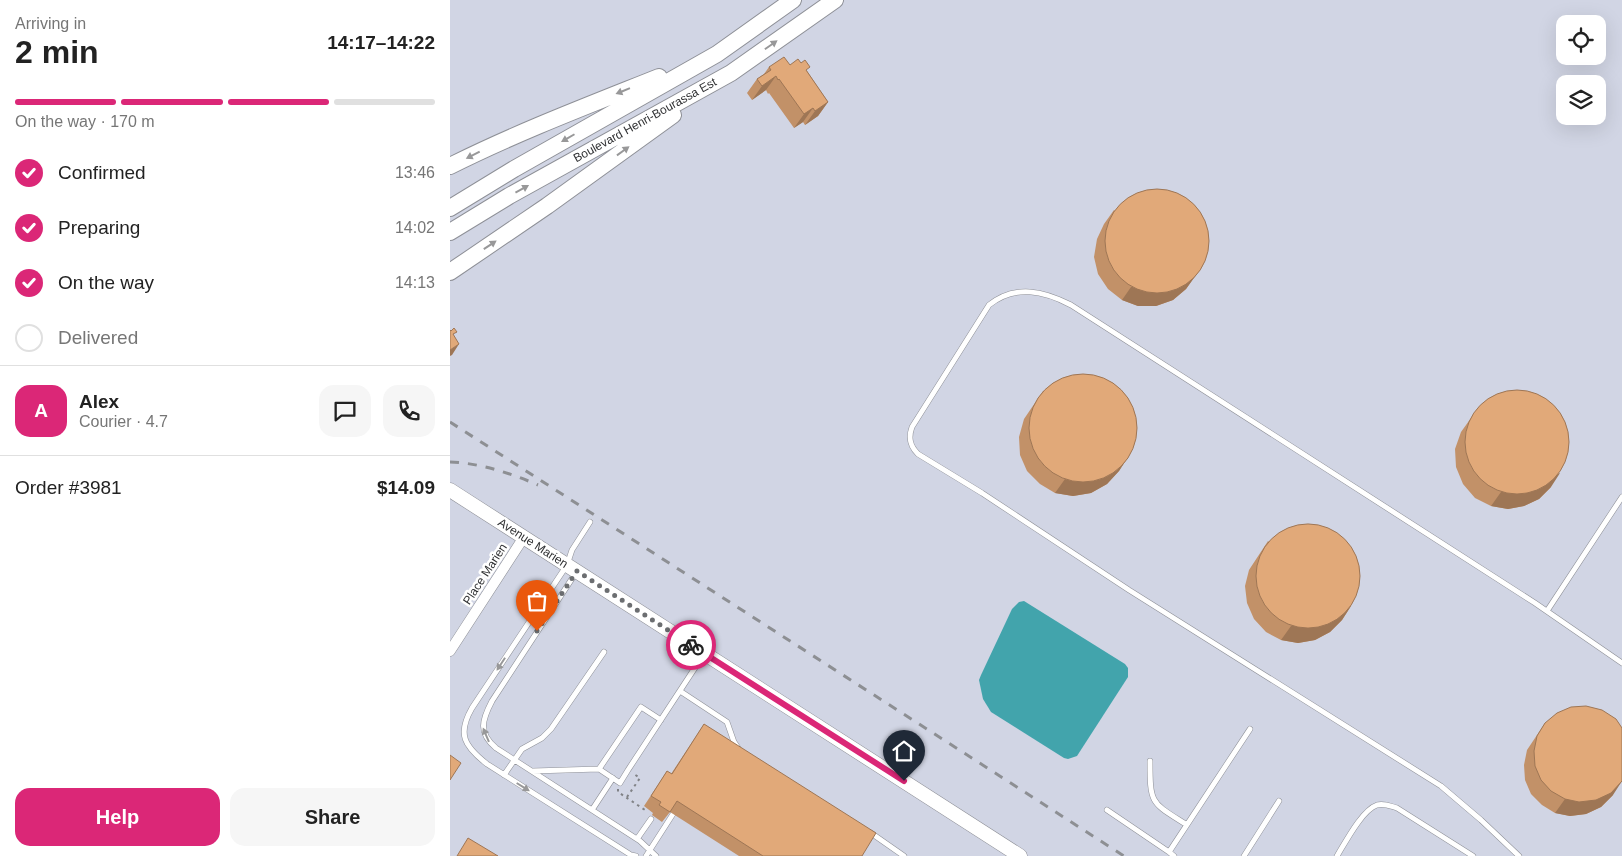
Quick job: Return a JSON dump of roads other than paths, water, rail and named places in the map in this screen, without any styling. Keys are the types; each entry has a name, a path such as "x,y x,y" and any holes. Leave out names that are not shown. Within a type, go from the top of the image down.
{"main road":[{"name":"Boulevard Henri-Bourassa Est","path":"450,208 514,169 717,54 793,0"},
{"name":"Boulevard Henri-Bourassa Est","path":"450,232 508,196 731,73 834,0"},
{"path":"450,166 492,145 544,123 717,54"},
{"path":"450,272 547,206 731,73"}],"street":[{"name":"Avenue Marien","path":"450,490 1020,856"},
{"name":"Place Marien","path":"450,651 524,537"}],"lane":[{"path":"1519,856 1441,786 1129,590 982,493 918,454 910,444 912,427 989,305 1005,295 1024,290 1047,294 1092,318 1547,611 1622,663"},
{"path":"1547,611 1622,498"},
{"path":"590,522 572,550 572,568 486,710 483,725 486,738 496,748 637,839 656,856"},
{"path":"572,568 472,708 464,724 463,735 469,748 487,764 631,855 636,856"},
{"path":"504,774 522,749 542,738 551,729 604,652"},
{"path":"532,771 600,769 620,783 704,654"},
{"path":"680,691 727,722 734,742 744,755"},
{"path":"600,769 641,706 661,720"},
{"path":"1107,810 1171,854 1187,825 1250,729"},
{"path":"1150,761 1150,783 1154,801 1159,807 1187,825"},
{"path":"592,810 613,778"},
{"path":"1244,856 1279,800"},
{"path":"1337,856 1366,813 1372,808 1383,804 1397,808 1473,856"},
{"path":"646,856 673,814"},
{"path":"637,839 651,819"},
{"path":"862,828 904,856"}],"water":[{"path":"1024,601 1125,664 1128,668 1128,677 1077,756 1068,759 991,712 983,699 979,680 981,675 1012,609 1019,602"}],"railway":[{"path":"450,422 1124,856"},
{"path":"450,462 495,469 538,485"}]}
